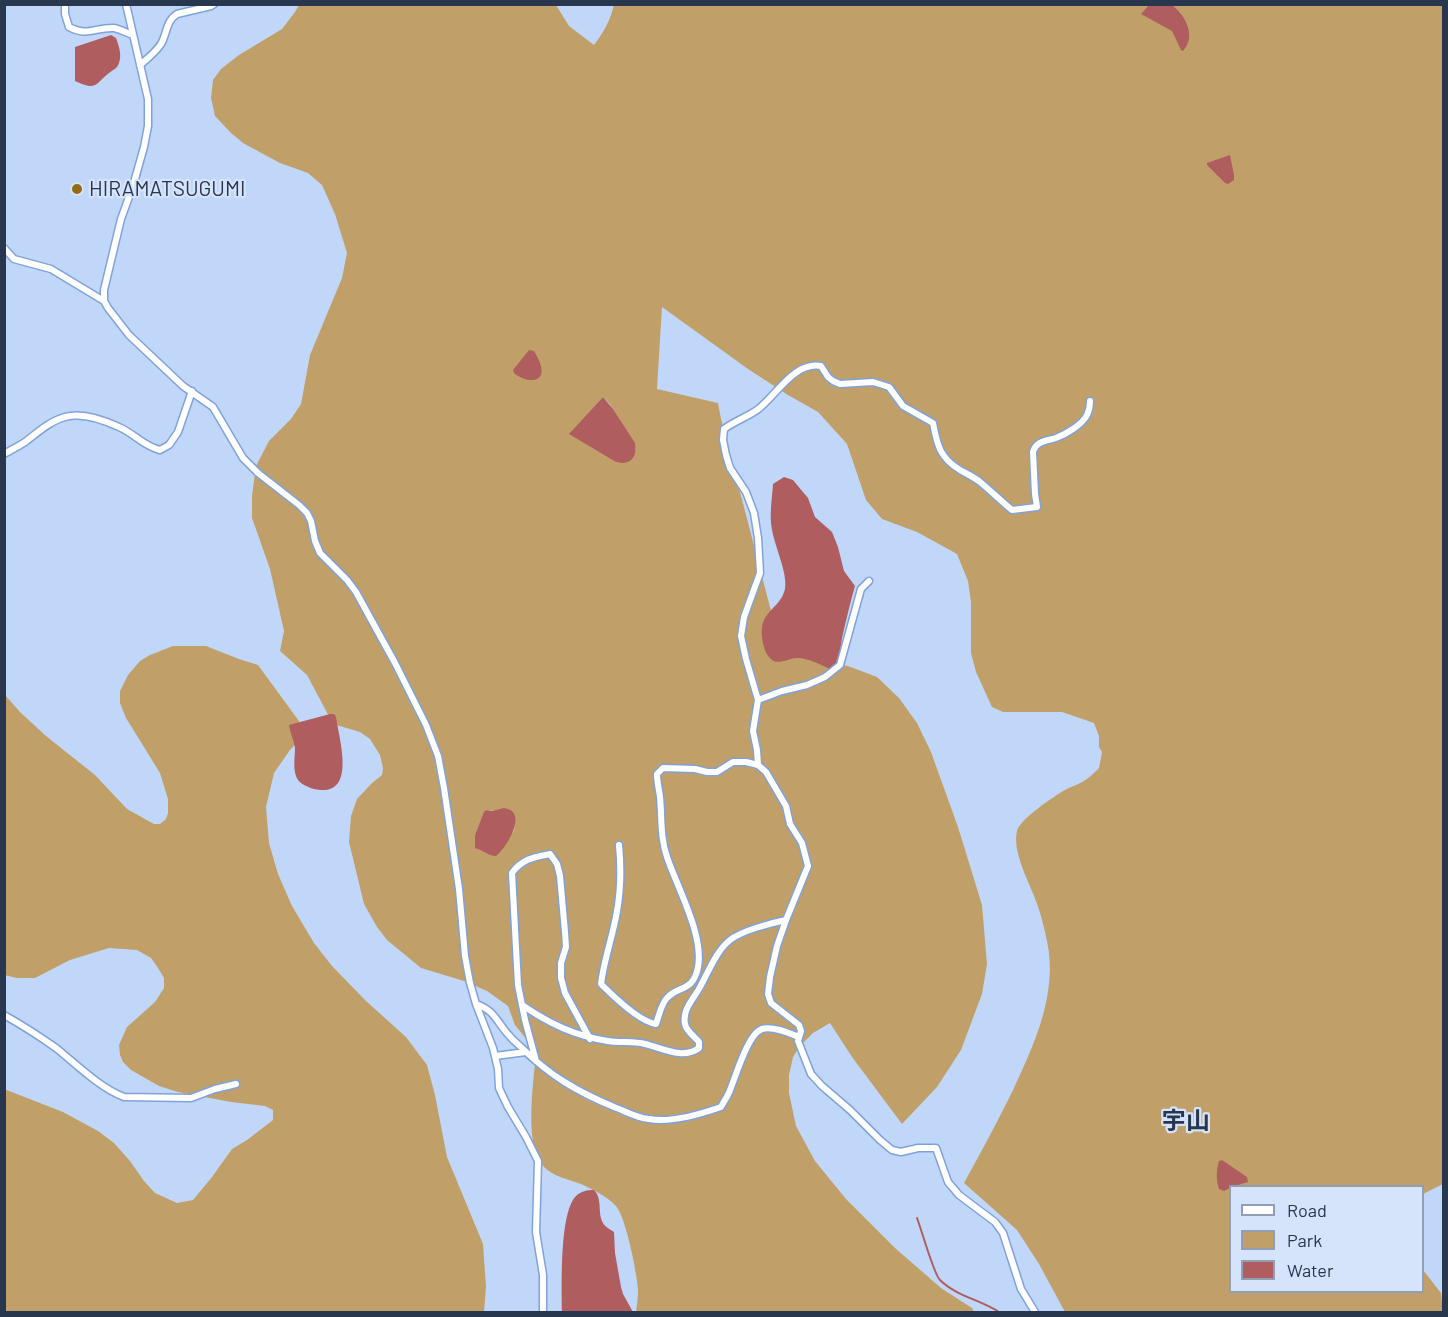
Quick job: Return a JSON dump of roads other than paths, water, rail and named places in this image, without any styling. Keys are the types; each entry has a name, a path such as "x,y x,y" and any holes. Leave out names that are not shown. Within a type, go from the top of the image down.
{"street":[{"path":"65,4 69,27 77,31 88,32 116,28 133,35"},
{"path":"104,301 104,290 121,219 133,186 148,126 148,99 126,4"},
{"path":"140,66 159,47 173,17 214,4"},
{"path":"4,248 14,259 51,269 104,301 129,335 147,354 183,386 213,407 243,459 307,513 320,553 356,592 395,663 426,725 438,756 459,889 465,956 476,1004 494,1048 499,1088 538,1161 536,1232 543,1275 543,1312"},
{"path":"758,765 753,731 758,700 741,636 744,616 760,573 758,538 754,513 746,492 730,468 723,440 724,429 759,408 788,378 804,369 821,366 828,377 840,384 873,382 889,387 903,406 933,423 940,452 952,465 980,481 1012,510 1037,507 1034,447 1040,442 1058,437 1082,422 1088,414 1090,401"},
{"path":"4,454 66,416 84,416 104,420 123,429 145,445 160,450 169,445 178,432 192,391"},
{"path":"758,700 807,685 825,677 840,665 861,589 869,581"},
{"path":"619,845 621,863 618,909 603,967 601,984 649,1023 656,1024 665,1000 691,983 698,967 698,950 693,922 666,855 657,774 663,768 717,772 733,762 758,765 766,772 786,806 790,824 802,843 808,866 777,946 768,994 771,1003 799,1025 801,1031 798,1041 811,1074 880,1140 892,1150 902,1152 918,1148 936,1148 948,1182 959,1195 995,1222 1003,1233 1021,1289 1035,1312"},
{"path":"536,1061 518,985 512,873 518,865 533,858 550,854 557,864 566,947 561,963 561,978 565,993 590,1038"},
{"path":"522,1005 545,1020 590,1038 644,1043 674,1053 693,1052 699,1048 699,1042 684,1024 685,1012 708,969 729,940 746,932 786,920"},
{"path":"476,1004 492,1013 507,1033 536,1061 574,1089 623,1111 649,1119 688,1117 721,1107 740,1068 743,1055 758,1030 764,1028 784,1031 799,1037"},
{"path":"4,1015 33,1032 84,1072 124,1097 191,1098 236,1084"},
{"path":"495,1056 526,1052"}],"water":[{"path":"1149,5 1172,5 1181,14 1189,32 1189,39 1183,51 1172,31 1141,14"},
{"path":"111,35 116,38 120,50 117,67 95,85 87,86 75,81 75,47"},
{"path":"1230,155 1234,180 1228,184 1207,163"},
{"path":"529,350 534,351 541,366 541,375 535,380 520,377 513,370"},
{"path":"603,397 635,443 634,457 628,462 614,461 569,434"},
{"path":"784,477 793,480 808,498 815,517 832,532 844,571 855,586 838,659 832,670 801,658 776,662 768,656 763,645 763,624 785,589 785,576 771,519 773,484"},
{"path":"330,714 336,717 340,739 343,765 341,776 336,785 328,790 314,789 301,783 296,776 295,748 289,725"},
{"path":"504,808 515,816 515,822 514,830 501,852 496,856 475,848 475,835 484,812"},
{"path":"1222,1160 1247,1177 1248,1182 1229,1185 1229,1188 1224,1191 1219,1189 1217,1172 1219,1161"},
{"path":"594,1190 598,1197 603,1223 614,1232 621,1287 633,1312 562,1312 562,1269 567,1218 576,1196 584,1191"}],"waterway":[{"path":"917,1218 931,1261 940,1280 953,1290 999,1312"}],"place":[{"name":"HIRAMATSUGUMI","path":"77,189"}],"district":[{"name":"宇山","path":"1186,1121"}]}
